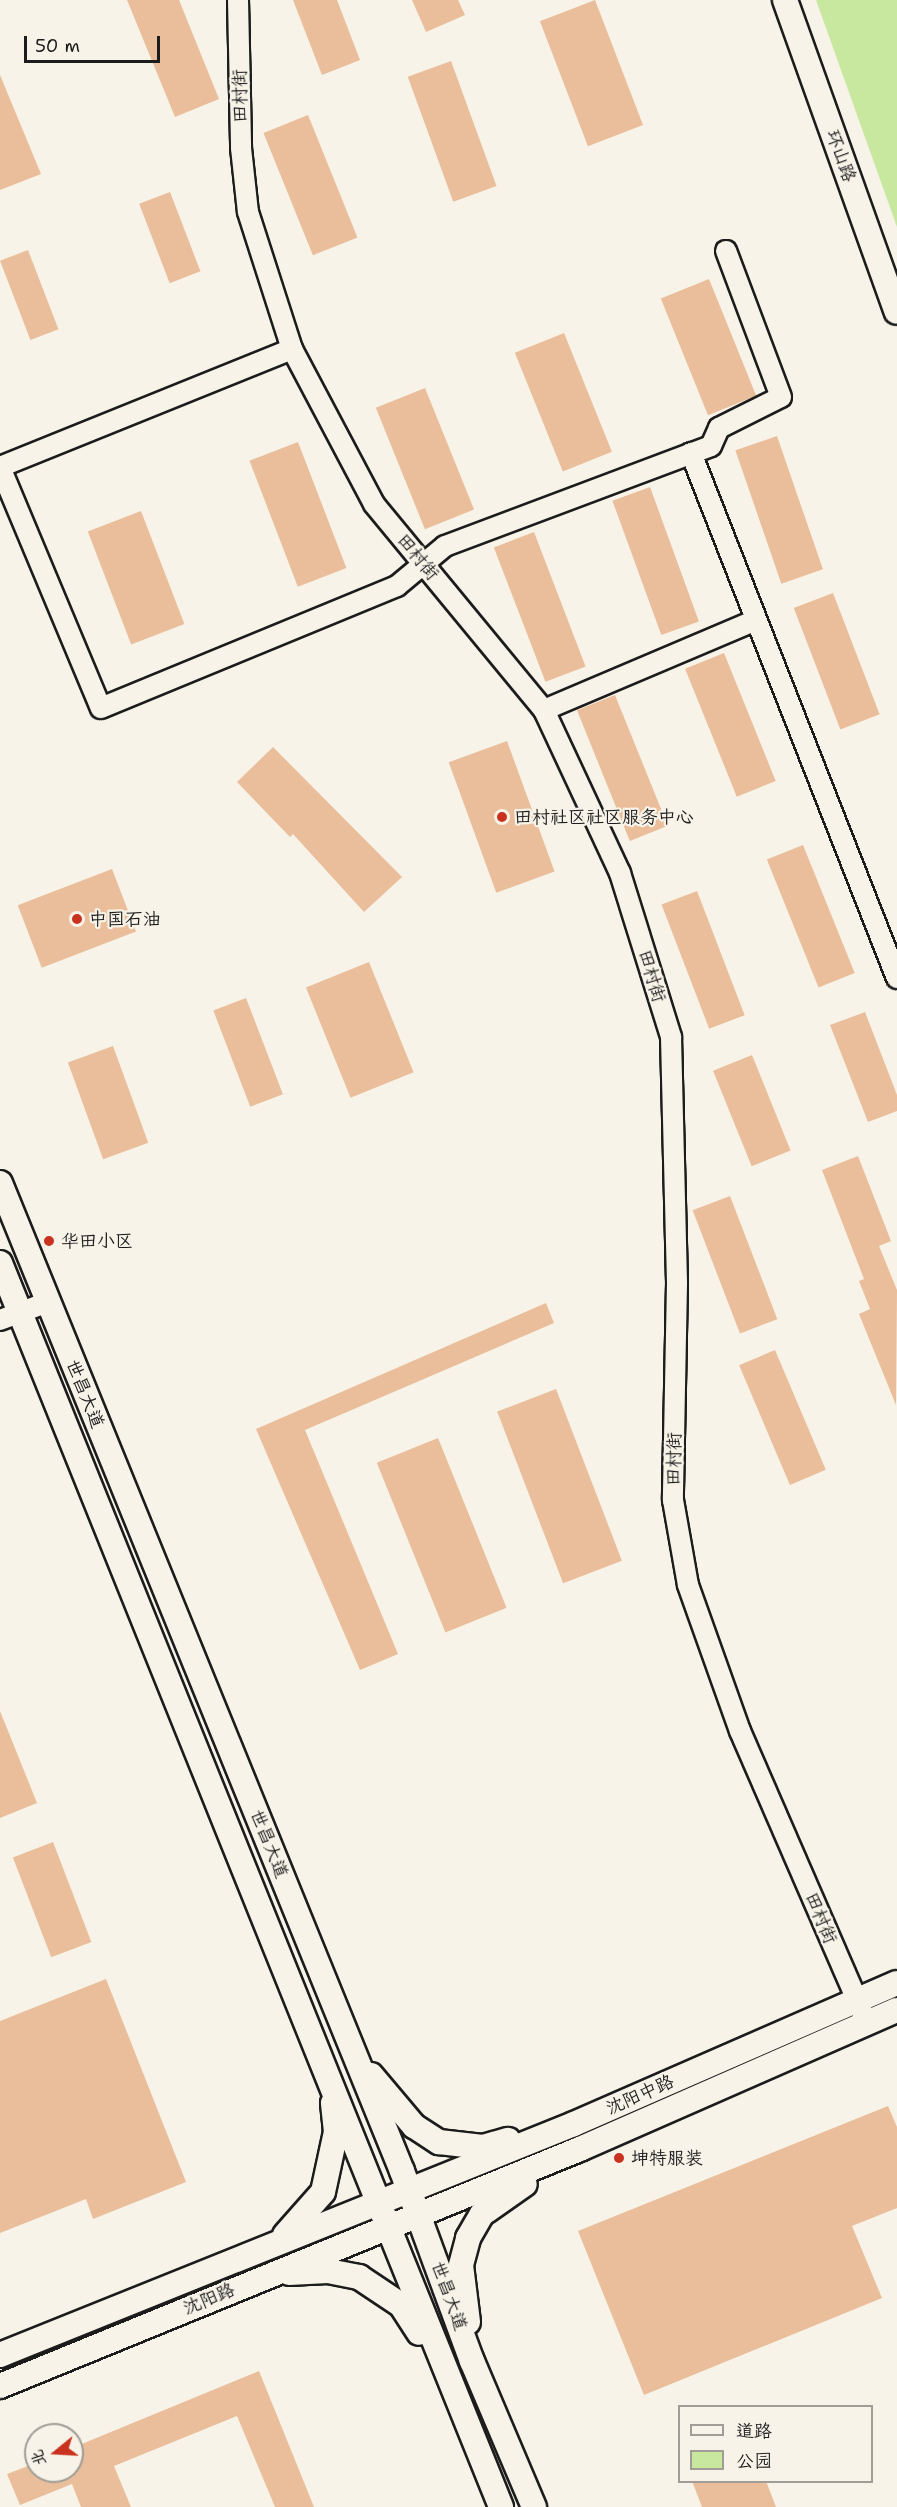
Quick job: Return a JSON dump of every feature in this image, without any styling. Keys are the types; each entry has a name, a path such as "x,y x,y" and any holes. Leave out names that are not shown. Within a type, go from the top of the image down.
{"main road":[{"name":"环山路","path":"785,0 897,312"},
{"name":"世昌大道","path":"0,1183 410,2190 472,2361 534,2507"},
{"name":"世昌大道","path":"0,1263 10,1316 331,2076 444,2370 501,2507"},
{"name":"沈阳中路","path":"379,2202 574,2124 897,1983"},
{"path":"472,2361 462,2265 468,2238 482,2214 501,2199 580,2149 897,2010"},
{"path":"357,2059 414,2126 439,2142 483,2146 574,2124"},
{"path":"279,2241 323,2192 336,2132 331,2076"},
{"name":"沈阳路","path":"0,2386 271,2273 580,2149"},
{"name":"沈阳路","path":"0,2355 379,2202"},
{"path":"271,2273 328,2271 359,2277 400,2305 444,2370"}],"street":[{"name":"田村街","path":"238,0 241,148 248,212 292,349 374,504 544,710 620,873 671,1037 677,1283 673,1500 688,1585 740,1731 866,2023"},
{"path":"292,349 0,467 101,708 397,586 445,546 711,446 719,428 781,397 726,251"},
{"path":"691,453 897,978"},
{"path":"544,710 756,620"},
{"path":"10,1316 48,1302"}],"green space":[{"path":"816,0 897,0 897,227"}],"building":[{"path":"127,0 179,0 219,99 175,117"},
{"path":"293,0 337,0 360,60 322,75"},
{"path":"412,0 458,0 465,15 426,32"},
{"path":"595,0 643,125 588,146 540,21"},
{"path":"451,61 496,186 453,202 408,77"},
{"path":"0,75 41,174 0,190"},
{"path":"308,115 357,237 313,255 263,133"},
{"path":"170,192 200,271 170,283 139,204"},
{"path":"28,250 58,329 30,340 0,261"},
{"path":"709,279 756,396 708,415 661,298"},
{"path":"564,333 612,452 563,472 515,353"},
{"path":"425,388 474,509 425,529 376,408"},
{"path":"777,436 823,569 781,584 735,450"},
{"path":"298,442 346,568 298,587 249,461"},
{"path":"650,487 699,621 661,635 612,501"},
{"path":"141,511 184,624 131,644 88,531"},
{"path":"534,532 586,666 545,682 494,547"},
{"path":"833,593 880,714 840,729 794,608"},
{"path":"724,653 776,781 737,797 685,669"},
{"path":"615,695 668,826 630,841 577,710"},
{"name":"田村社区社区服务中心","path":"507,741 555,872 496,893 449,762"},
{"path":"273,747 402,877 364,912 293,834 290,837 237,782"},
{"path":"803,845 855,973 819,988 767,860"},
{"name":"中国石油","path":"112,869 136,932 42,968 18,905"},
{"path":"697,891 745,1015 709,1029 662,905"},
{"path":"369,962 414,1072 351,1098 306,987"},
{"path":"246,998 283,1094 250,1107 213,1011"},
{"path":"865,1012 897,1095 897,1111 868,1122 830,1025"},
{"path":"113,1046 148,1143 103,1159 68,1062"},
{"path":"752,1055 791,1150 752,1166 713,1071"},
{"path":"858,1156 891,1241 879,1246 897,1290 896,1405 859,1314 870,1309 859,1281 864,1279 822,1170"},
{"path":"730,1196 777,1319 740,1334 693,1210"},
{"path":"546,1303 554,1323 305,1430 398,1654 360,1670 256,1429"},
{"path":"775,1350 826,1470 790,1485 739,1365"},
{"path":"556,1389 622,1561 563,1583 497,1412"},
{"path":"438,1438 507,1608 445,1632 377,1463"},
{"path":"0,1711 37,1803 0,1818"},
{"path":"53,1842 91,1942 51,1957 13,1857"},
{"path":"106,1979 186,2182 93,2219 86,2199 0,2233 0,2021"},
{"path":"888,2106 897,2127 897,2208 852,2226 882,2298 644,2395 578,2231"},
{"path":"259,2371 314,2507 275,2507 237,2416 114,2466 131,2507 81,2507 72,2484 20,2505 7,2474 24,2468 24,2483 84,2483 84,2443"},
{"path":"693,2483 767,2483 776,2507 702,2507"}],"place":[{"name":"田村社区社区服务中心","path":"502,817"},
{"name":"中国石油","path":"77,919"},
{"name":"华田小区","path":"49,1241"},
{"name":"坤特服装","path":"619,2158"}]}
